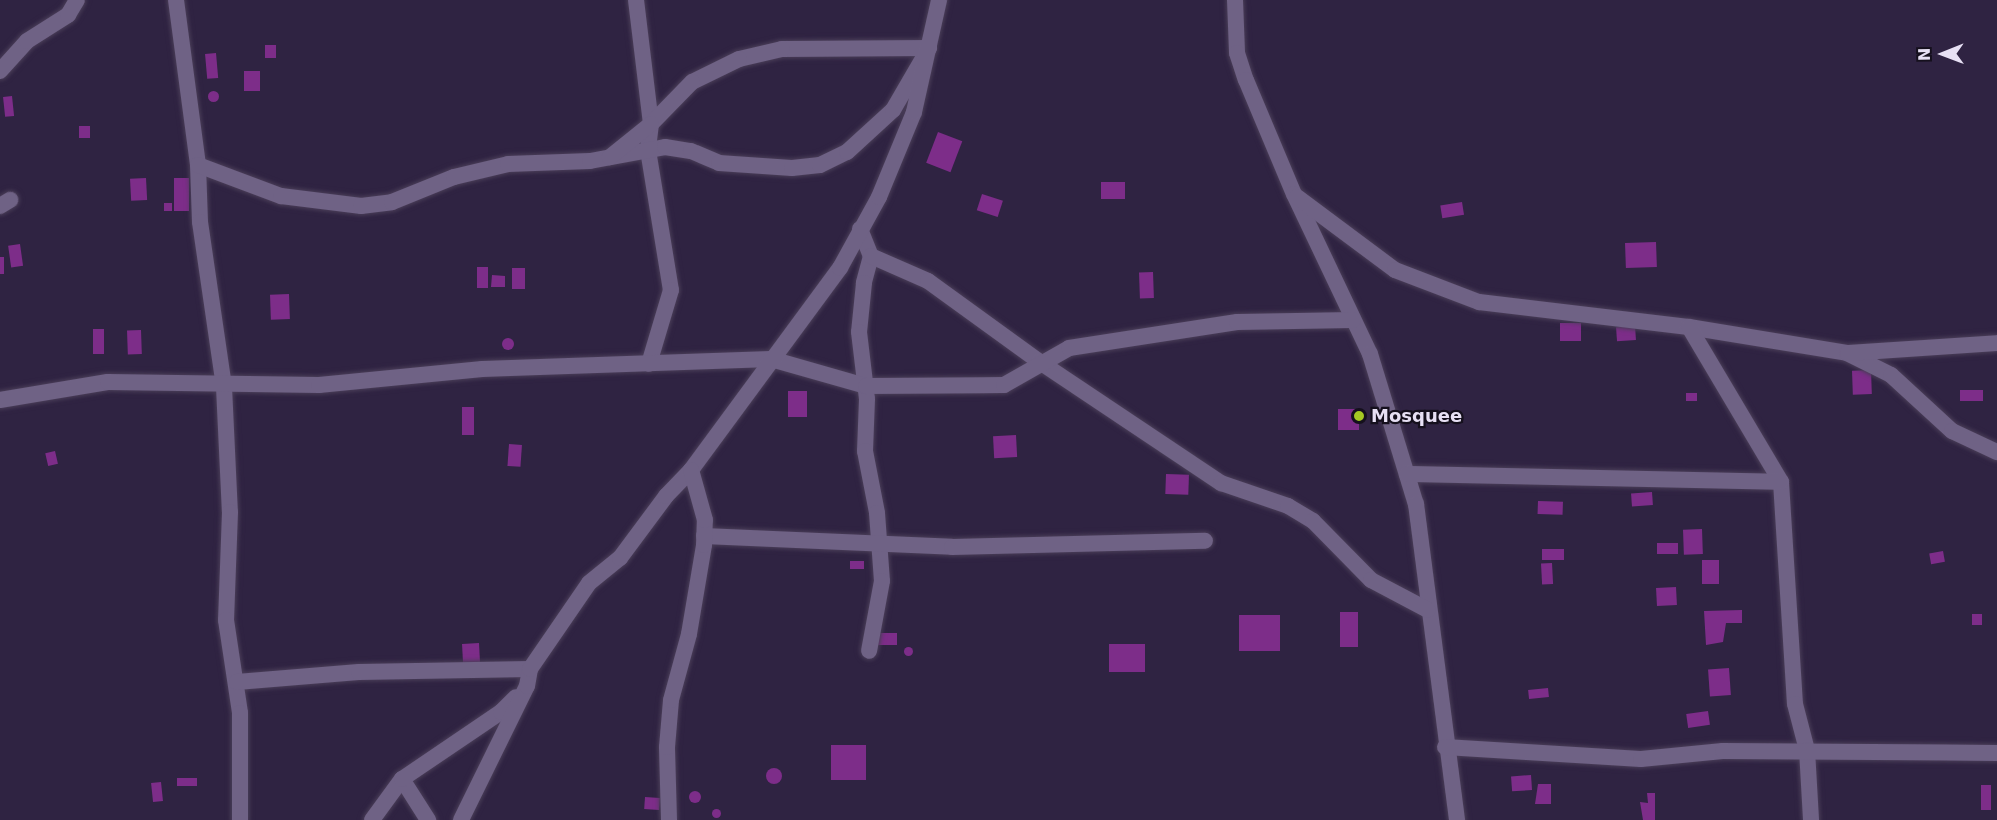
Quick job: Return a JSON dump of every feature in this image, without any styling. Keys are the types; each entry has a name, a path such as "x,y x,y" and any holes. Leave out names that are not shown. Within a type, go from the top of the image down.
{"street":[{"path":"0,71 27,41 68,15 77,0"},
{"path":"176,0 198,165 200,222 224,387 230,512 226,620 237,682 242,768 240,820"},
{"path":"636,0 651,124 648,150 670,290 648,364"},
{"path":"461,820 527,686 530,669 589,583 620,558 666,496 691,470 840,268 895,164 914,112 939,0"},
{"path":"1235,0 1237,53 1294,194 1370,354 1416,504 1428,610 1448,732 1446,747 1457,820"},
{"path":"198,165 281,196 361,206 392,202 454,177 508,164 561,164 665,147 691,151 719,163 766,167 820,165 847,152 893,110 929,48"},
{"path":"610,157 651,124 692,82 739,59 782,50 929,48"},
{"path":"1294,194 1395,270 1479,302 1689,327 1848,353 1997,343"},
{"path":"860,229 871,256 864,283 859,332 866,386 865,451 879,544 882,581 870,651"},
{"path":"871,256 928,281 1040,362 1221,483 1288,506 1313,521 1371,580 1428,610"},
{"path":"0,400 108,382 224,387 319,385 482,369 771,359 866,386 1004,385 1040,362 1070,348 1238,322 1353,320"},
{"path":"1689,327 1781,482 1796,704 1808,750 1811,820"},
{"path":"1848,353 1891,375 1952,431 1997,452"},
{"path":"669,820 667,747 671,700 689,634 704,536 705,520 691,470"},
{"path":"1407,474 1781,482"},
{"path":"704,536 952,547 1205,541"},
{"path":"237,682 359,672 530,669"},
{"path":"372,820 402,779 501,712 527,686"},
{"path":"1446,747 1641,759 1723,751 1997,753"},
{"path":"402,779 428,820"}],"building":[{"path":"265,45 276,45 276,58 265,58"},
{"path":"216,53 218,78 207,79 205,54"},
{"path":"244,71 260,71 260,91 244,91"},
{"path":"213,90 219,96 213,102 207,96"},
{"path":"12,96 14,116 5,117 3,97"},
{"path":"79,126 90,126 90,138 79,138"},
{"path":"938,132 962,141 950,172 926,163"},
{"path":"146,178 147,200 131,201 130,179"},
{"path":"174,178 189,178 189,211 174,211"},
{"path":"1101,182 1125,182 1125,199 1101,199"},
{"path":"982,194 1003,201 998,217 977,210"},
{"path":"1462,202 1464,215 1442,218 1440,205"},
{"path":"164,203 172,203 172,211 164,211"},
{"path":"1656,242 1657,267 1626,268 1625,243"},
{"path":"20,244 23,266 11,267 8,246"},
{"path":"0,257 4,257 4,274 0,274"},
{"path":"477,267 488,267 488,288 477,288"},
{"path":"512,268 525,268 525,289 512,289"},
{"path":"1139,272 1153,272 1154,298 1140,298"},
{"path":"492,275 505,276 505,287 491,287"},
{"path":"289,294 290,319 271,320 270,295"},
{"path":"1560,323 1581,323 1581,341 1560,341"},
{"path":"1635,326 1636,340 1617,341 1616,327"},
{"path":"93,329 104,329 104,354 93,354"},
{"path":"127,330 141,330 142,354 128,354"},
{"path":"508,338 514,344 508,350 502,344"},
{"path":"1871,370 1872,394 1853,395 1852,371"},
{"path":"1960,390 1983,390 1983,401 1960,401"},
{"path":"788,391 807,391 807,417 788,417"},
{"path":"1686,393 1697,393 1697,401 1686,401"},
{"path":"462,407 474,407 474,435 462,435"},
{"path":"1338,409 1359,409 1359,430 1338,430"},
{"path":"1016,435 1017,457 994,458 993,436"},
{"path":"509,444 522,445 520,467 507,466"},
{"path":"55,451 58,464 48,466 45,453"},
{"path":"1166,474 1189,475 1188,495 1165,494"},
{"path":"1652,492 1653,505 1632,506 1631,493"},
{"path":"1538,501 1563,502 1563,515 1538,514"},
{"path":"1702,529 1703,554 1684,555 1683,530"},
{"path":"1657,543 1678,543 1678,554 1657,554"},
{"path":"1542,549 1564,549 1564,560 1542,560"},
{"path":"1943,551 1945,562 1931,564 1929,553"},
{"path":"1702,560 1719,560 1719,584 1702,584"},
{"path":"850,561 864,561 864,569 850,569"},
{"path":"1552,563 1553,584 1542,585 1541,564"},
{"path":"1676,587 1677,605 1657,606 1656,588"},
{"path":"1742,610 1742,623 1726,623 1723,642 1706,645 1704,611"},
{"path":"1340,612 1358,612 1358,647 1340,647"},
{"path":"1972,614 1982,614 1982,625 1972,625"},
{"path":"1239,615 1280,615 1280,651 1239,651"},
{"path":"876,633 897,633 897,645 876,645"},
{"path":"479,643 480,665 463,666 462,644"},
{"path":"1109,644 1145,644 1145,672 1109,672"},
{"path":"908,646 913,651 908,656 903,651"},
{"path":"1729,668 1731,695 1710,696 1708,669"},
{"path":"1548,688 1549,697 1529,699 1528,690"},
{"path":"1708,711 1710,725 1688,728 1686,714"},
{"path":"831,745 866,745 866,780 831,780"},
{"path":"774,768 782,776 774,784 766,776"},
{"path":"1531,775 1532,790 1512,791 1511,776"},
{"path":"177,778 197,778 197,786 177,786"},
{"path":"161,782 163,801 153,802 151,783"},
{"path":"1538,784 1551,784 1551,804 1535,804"},
{"path":"1981,785 1991,785 1991,810 1981,810"},
{"path":"695,791 701,797 695,803 689,797"},
{"path":"1647,793 1655,793 1655,820 1643,820 1640,802 1648,803"},
{"path":"645,797 660,798 659,810 644,809"},
{"path":"716,808 721,813 716,818 711,813"}],"place":[{"name":"Mosquee","path":"1359,416"}]}
